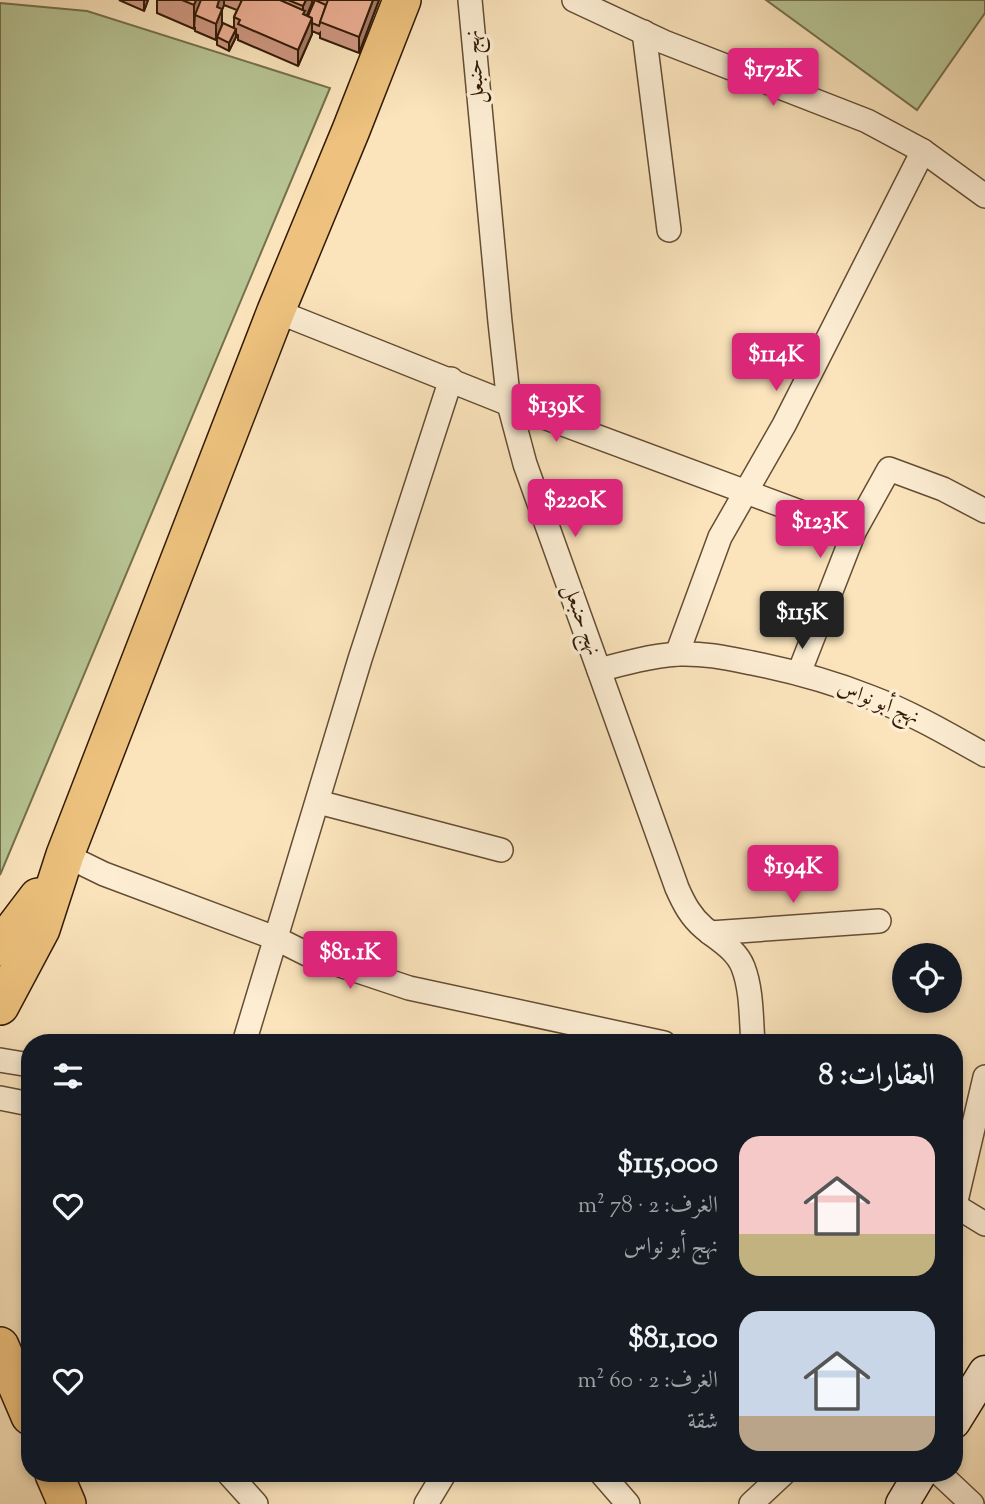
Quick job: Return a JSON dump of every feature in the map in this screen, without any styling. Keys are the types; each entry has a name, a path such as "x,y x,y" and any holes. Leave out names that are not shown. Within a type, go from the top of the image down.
{"main road":[{"path":"0,1006 41,929 63,860 276,310 402,0"},
{"path":"0,947 63,860"},
{"path":"0,1346 21,1386"},
{"path":"963,1407 985,1372"},
{"path":"57,1482 67,1504"},
{"path":"902,1504 915,1482"}],"street":[{"name":"نهج حنبعل","path":"470,0 509,404 525,464 677,888 687,910 710,933 733,950 743,966 749,993 752,1034"},
{"path":"574,0 644,32 867,121 923,151 985,196"},
{"path":"644,32 669,230"},
{"path":"677,654 720,537 784,425 923,151"},
{"path":"276,310 509,404 854,532"},
{"path":"247,1034 384,584 451,379"},
{"path":"799,673 854,532 890,469 943,489 985,511"},
{"name":"نهج أبو نواس","path":"599,670 636,660 677,654 709,654 799,673 872,697 985,755"},
{"path":"318,802 501,850"},
{"path":"63,860 275,938 307,954 409,988 622,1034"},
{"path":"710,933 879,921"},
{"path":"0,1060 21,1064"},
{"path":"963,1168 985,1077"},
{"path":"0,1098 21,1102"},
{"path":"963,1211 985,1224"},
{"path":"236,1482 256,1504"},
{"path":"426,1504 439,1482"},
{"path":"609,1482 628,1504"},
{"path":"751,1504 774,1482"},
{"path":"949,1482 972,1504"}],"green space":[{"path":"766,0 985,0 985,13 917,110"},
{"path":"0,3 87,11 330,88 0,875"}],"building":[{"path":"182,0 196,0 194,5"},
{"path":"201,0 219,0 217,7 222,9 216,24 195,15"},
{"path":"242,0 280,0 305,11 303,14 312,18 298,50 238,24 240,20 234,17"},
{"path":"288,0 306,0 303,6"},
{"path":"315,0 326,5 319,26 312,23 312,18 308,16"},
{"path":"328,0 373,0 359,37 320,22"},
{"path":"223,23 236,29 229,43 217,37"}]}
